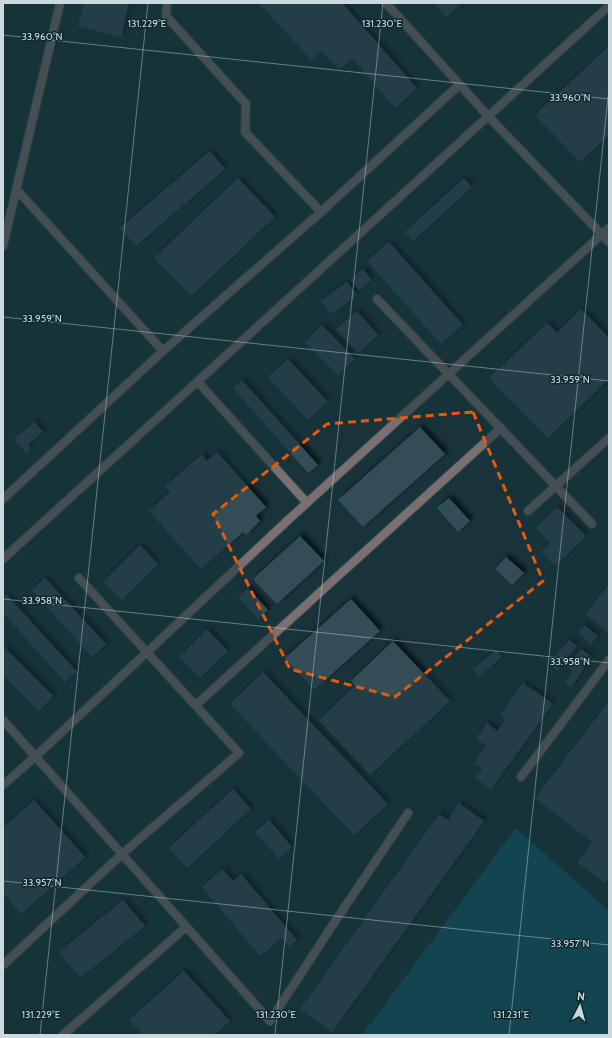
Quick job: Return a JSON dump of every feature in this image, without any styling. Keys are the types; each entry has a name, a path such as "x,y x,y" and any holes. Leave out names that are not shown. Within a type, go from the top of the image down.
{"lane":[{"path":"3,246 60,3"},
{"path":"167,3 166,16 246,104 245,132 321,212"},
{"path":"386,3 459,85 609,242"},
{"path":"3,559 607,6"},
{"path":"3,499 163,351 321,212 459,85"},
{"path":"16,189 163,351"},
{"path":"3,785 609,228"},
{"path":"377,299 592,524"},
{"path":"198,382 307,504"},
{"path":"196,705 501,428"},
{"path":"528,511 609,438"},
{"path":"3,965 122,854 239,754 79,578"},
{"path":"521,777 609,660"},
{"path":"3,720 270,1021 408,813"},
{"path":"63,1035 186,927"}],"highlighted area":[{"path":"473,412 543,581 395,697 290,669 213,514 327,424"}],"water":[{"path":"516,828 609,911 609,1035 362,1035"}],"building":[{"path":"84,3 129,3 121,37 78,26"},
{"path":"259,3 342,3 417,88 395,108 353,59 339,69 322,51 311,60"},
{"path":"434,3 462,3 446,17"},
{"path":"609,46 609,135 580,162 535,115"},
{"path":"210,151 225,169 136,246 120,228"},
{"path":"238,178 275,217 191,296 154,258"},
{"path":"464,178 472,187 413,241 405,232"},
{"path":"389,242 463,325 441,344 367,261"},
{"path":"363,269 372,280 359,290 350,279"},
{"path":"347,282 357,295 332,314 321,301"},
{"path":"581,309 609,338 609,379 548,438 489,378 547,323 557,333"},
{"path":"357,311 378,335 358,353 336,329"},
{"path":"322,325 355,359 338,375 305,342"},
{"path":"288,359 328,402 308,420 268,377"},
{"path":"242,380 318,465 308,473 233,388"},
{"path":"35,422 43,432 28,445 31,449 26,453 14,438"},
{"path":"420,427 445,454 363,527 338,500"},
{"path":"217,452 266,507 256,516 260,521 246,535 243,532 201,569 149,511 170,492 165,486 202,454 207,461"},
{"path":"449,498 470,521 458,532 437,508"},
{"path":"557,507 586,536 555,566 541,552 550,543 536,528"},
{"path":"300,536 324,561 277,604 253,579"},
{"path":"140,545 158,564 122,600 103,582"},
{"path":"506,557 524,573 512,585 495,569"},
{"path":"45,578 106,644 92,657 32,590"},
{"path":"609,584 609,633 585,614"},
{"path":"248,588 268,610 258,619 238,597"},
{"path":"7,595 77,672 65,682 3,613 3,599"},
{"path":"351,599 380,631 314,690 285,658"},
{"path":"584,625 598,636 591,644 578,633"},
{"path":"207,629 228,651 200,678 179,657"},
{"path":"569,640 577,646 557,671 549,664"},
{"path":"393,641 450,701 370,775 319,720 355,686 351,681"},
{"path":"3,646 53,696 39,711 3,675"},
{"path":"581,649 592,657 571,687 565,682 573,671 568,667"},
{"path":"496,650 502,657 479,676 473,669"},
{"path":"263,672 388,804 354,835 230,704"},
{"path":"523,683 553,704 491,789 475,778 482,769 474,763 486,746 476,738 487,723 497,731 506,719 500,715"},
{"path":"609,701 609,878 605,883 577,862 592,842 535,798"},
{"path":"233,789 251,809 187,868 169,848"},
{"path":"34,800 85,857 21,914 3,893 3,828"},
{"path":"459,803 484,821 332,1032 300,1009 439,814 448,820"},
{"path":"269,820 292,847 279,859 255,832"},
{"path":"223,869 233,881 241,874 297,940 289,947 282,938 260,956 202,887"},
{"path":"123,900 145,926 80,978 59,952"},
{"path":"184,971 230,1021 214,1035 143,1035 129,1020"}]}
